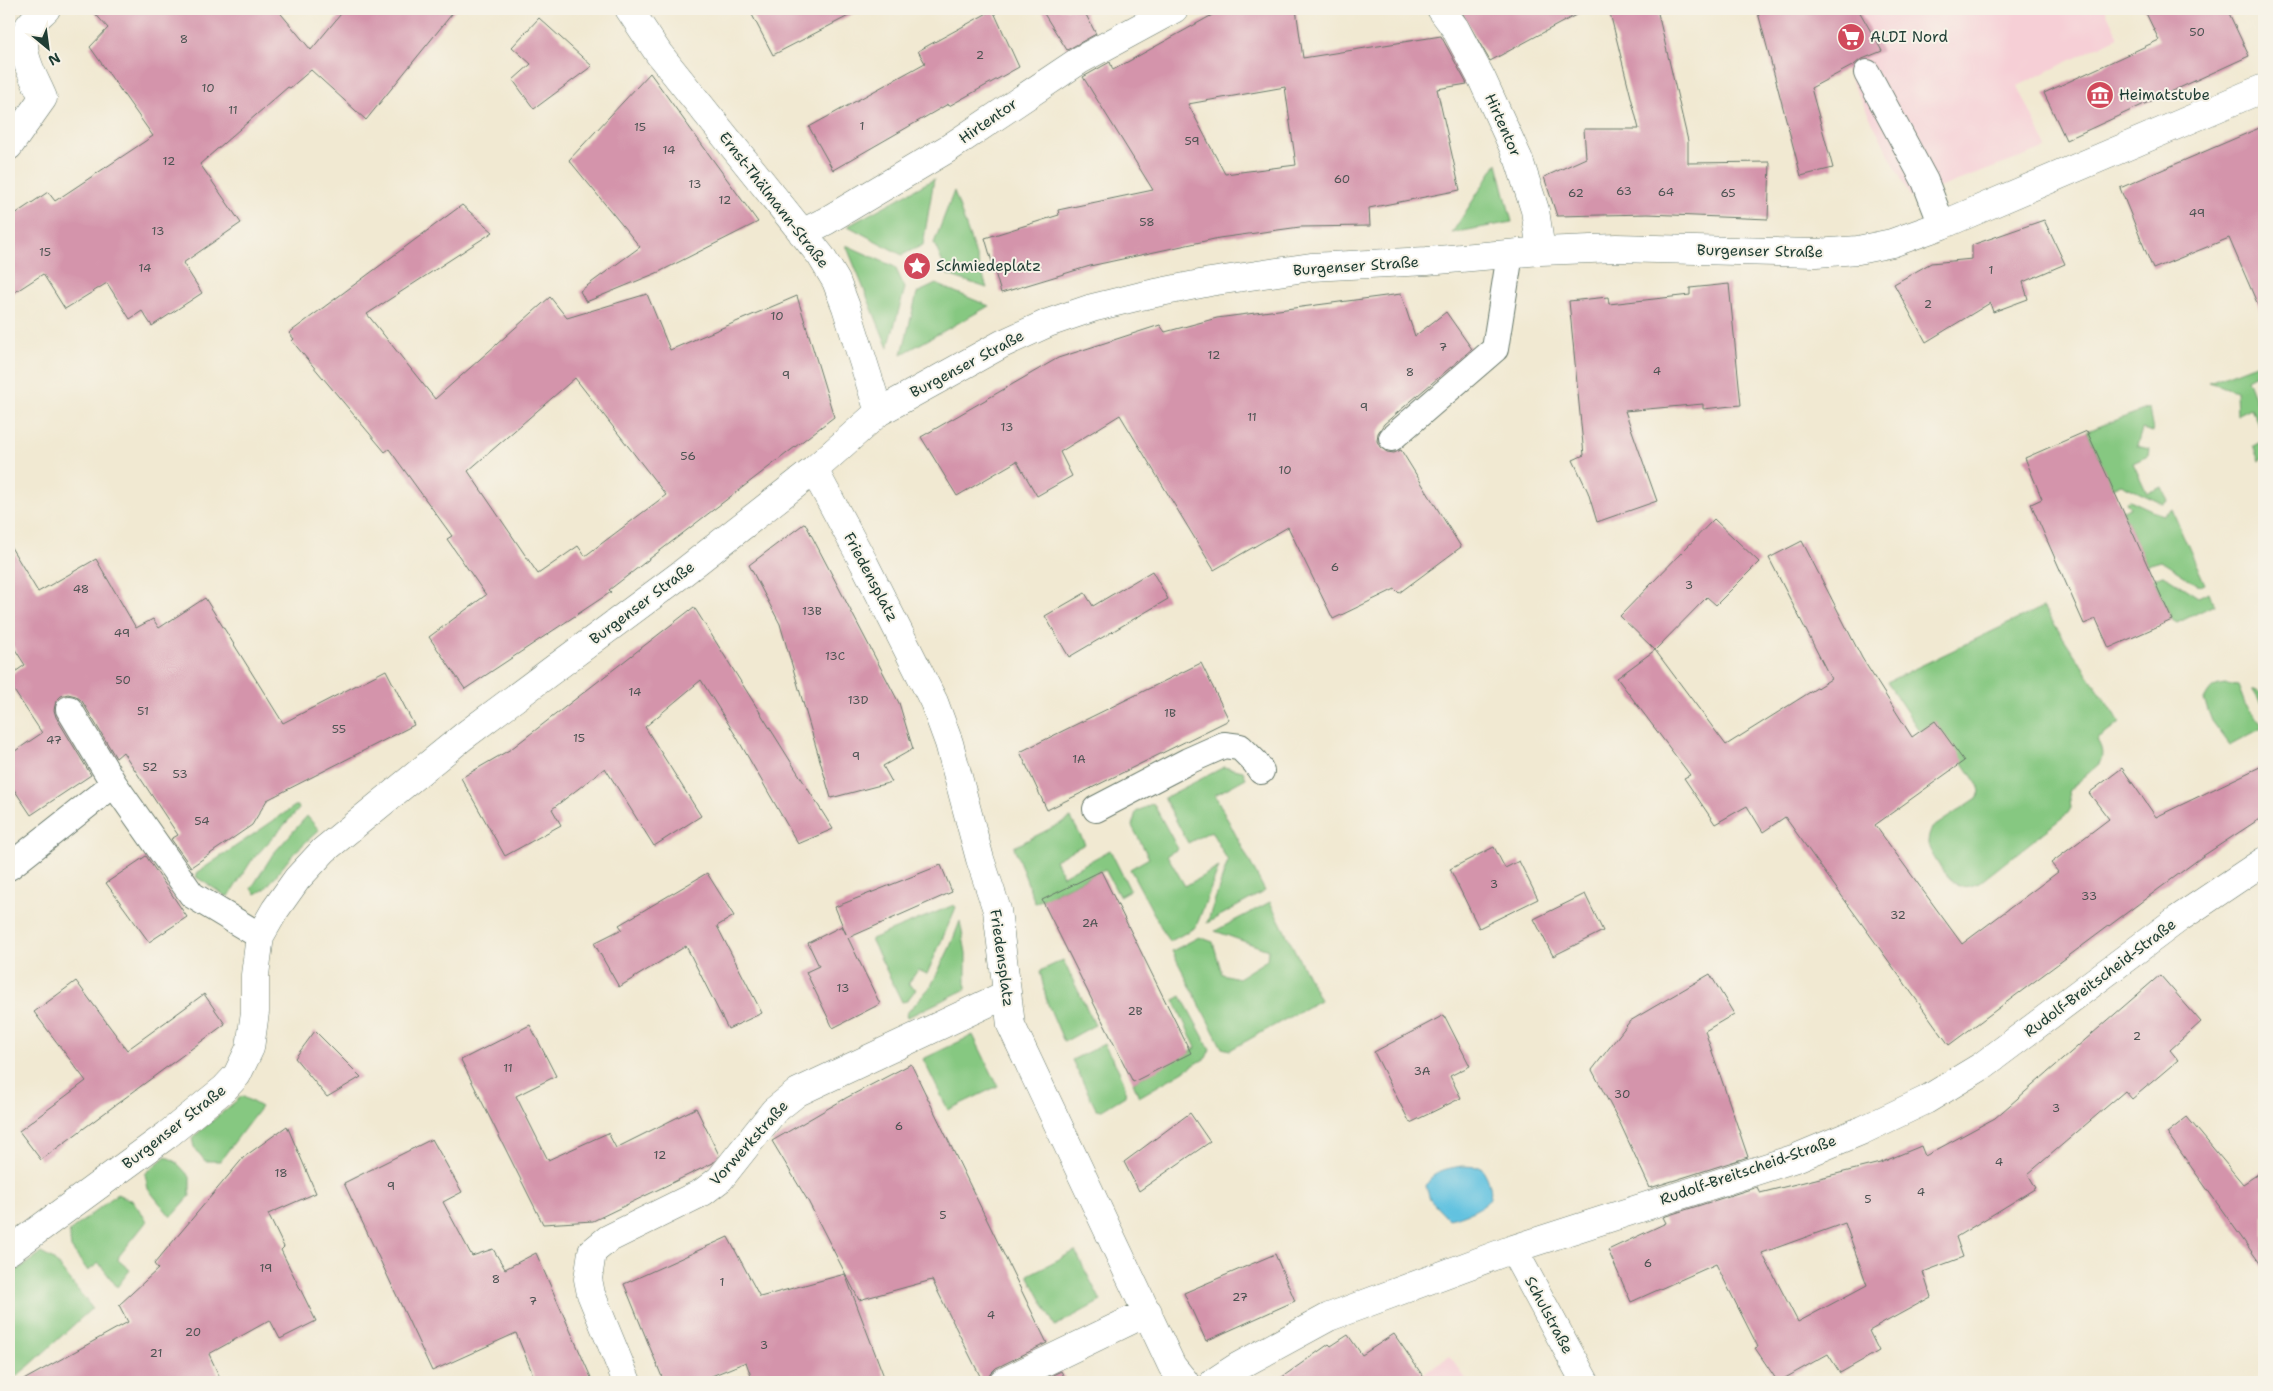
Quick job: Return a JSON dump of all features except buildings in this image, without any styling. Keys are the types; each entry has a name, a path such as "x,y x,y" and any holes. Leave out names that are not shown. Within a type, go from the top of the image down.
{"street":[{"path":"9,146 43,98 24,54 24,40 29,26 46,9"},
{"name":"Ernst-Thälmann-Straße","path":"629,9 659,54 802,233 836,281 879,412"},
{"name":"Hirtentor","path":"802,233 826,221 949,148 1080,60 1174,9"},
{"name":"Hirtentor","path":"1441,9 1455,28 1482,79 1518,160 1534,210 1541,251"},
{"name":"Burgenser Straße","path":"9,1251 166,1135 224,1089 238,1075 250,1048 255,1012 255,975 260,936 275,910 297,879 324,850 370,810 464,736 680,575 814,470 879,412 1002,344 1025,333 1092,308 1210,282 1311,267 1427,261 1541,251 1616,248 1816,253 1858,250 1892,244 1942,225 2264,88"},
{"name":"Friedensplatz","path":"814,470 873,580 934,702 949,743 980,859 997,910 1011,1025 1172,1366 1185,1382"},
{"name":"Rudolf-Breitscheid-Straße","path":"1214,1382 1237,1367 1329,1317 1513,1248 1796,1158 1863,1130 1926,1100 1982,1066 2178,919 2264,861"},
{"name":"Vorwerkstraße","path":"627,1382 591,1294 588,1279 592,1252 608,1239 703,1192 720,1179 774,1111 798,1092 1007,994"},
{"name":"Schulstraße","path":"1513,1248 1585,1382"},
{"path":"1003,1382 1148,1312"}],"lane":[{"path":"1867,74 1925,181 1942,225"},
{"path":"1392,438 1496,349 1510,254"},
{"path":"69,709 114,784 192,895 260,936"},
{"path":"1096,809 1188,761 1224,745 1240,747 1261,771"},
{"path":"9,867 114,784"}],"shaded area":[{"path":"1815,9 2105,9 2118,37 2018,86 2047,148 1911,198"},
{"path":"1394,1334 1421,1375 1450,1356 1468,1382 1272,1382 1329,1344 1331,1346 1348,1335 1362,1355"}],"green space":[{"path":"1497,163 1512,222 1452,233"},
{"path":"934,179 923,245 902,255 848,226"},
{"path":"954,191 987,288 948,275 934,243"},
{"path":"846,245 895,267 905,288 888,348"},
{"path":"936,284 989,306 902,354 917,293"},
{"path":"2264,361 2264,370 2247,379 2258,407 2264,404 2264,437 2251,408 2237,415 2236,391 2209,382"},
{"path":"2149,408 2153,432 2142,429 2137,446 2149,449 2148,456 2133,463 2147,493 2162,487 2168,501 2163,504 2121,484 2112,488 2087,431"},
{"path":"2264,440 2264,458 2259,461 2253,446"},
{"path":"2130,500 2162,515 2172,510 2205,584 2200,586 2161,561 2147,565 2122,510 2130,508 2126,501"},
{"path":"2164,575 2198,597 2209,592 2214,605 2177,623 2172,620 2153,578"},
{"path":"2043,607 2120,723 2097,740 2102,752 2101,761 2069,790 2071,808 2068,813 1979,883 1962,887 1951,880 1936,860 1929,847 1928,839 1932,828 1977,798 1980,792 1979,787 1935,721 1920,732 1887,682"},
{"path":"2226,684 2238,686 2245,704 2264,727 2230,745 2212,721 2204,700 2212,688"},
{"path":"2252,689 2264,694 2264,708"},
{"path":"1224,767 1243,771 1246,778 1215,795 1265,891 1207,923 1228,861 1211,831 1188,843 1164,798"},
{"path":"1153,803 1178,849 1167,855 1185,886 1219,867 1196,927 1169,942 1130,869 1149,858 1132,826 1136,812"},
{"path":"295,806 298,806 299,809 252,860 229,896 196,877 198,872"},
{"path":"307,816 319,830 294,853 265,889 256,894 251,889 273,854"},
{"path":"1071,818 1085,844 1055,860 1063,876 1110,850 1130,890 1119,896 1105,869 1035,903 1014,847"},
{"path":"1270,902 1320,1000 1230,1050 1222,1048 1172,951 1199,937 1213,942 1222,974 1238,978 1267,960 1268,950 1215,931"},
{"path":"954,905 956,907 927,974 918,970 908,984 916,989 907,1001 902,1002 871,939"},
{"path":"960,921 966,953 966,989 908,1017 906,1016 931,986"},
{"path":"1063,960 1095,1025 1064,1042 1047,1002 1040,971"},
{"path":"1181,996 1210,1049 1206,1058 1139,1097 1133,1082 1196,1048 1174,1000"},
{"path":"973,1035 998,1086 948,1110 923,1059"},
{"path":"1104,1044 1122,1076 1125,1096 1102,1110 1096,1109 1072,1060"},
{"path":"242,1096 261,1107 220,1161 205,1161 194,1147 192,1138"},
{"path":"166,1156 177,1163 190,1177 190,1196 171,1217 148,1189 145,1174"},
{"path":"117,1194 133,1201 147,1221 119,1256 118,1260 130,1270 117,1287 99,1263 88,1271 71,1248 69,1232"},
{"path":"1075,1251 1101,1301 1055,1326 1028,1275"},
{"path":"41,1253 54,1260 92,1308 9,1382 9,1276"}],"water":[{"path":"1462,1166 1481,1167 1486,1174 1489,1184 1490,1197 1485,1204 1475,1210 1448,1219 1430,1200 1426,1186 1436,1173 1445,1169"}],"place":[{"name":"ALDI Nord","path":"1851,37"},
{"name":"Heimatstube","path":"2100,95"},
{"name":"Schmiedeplatz","path":"917,266"}]}
